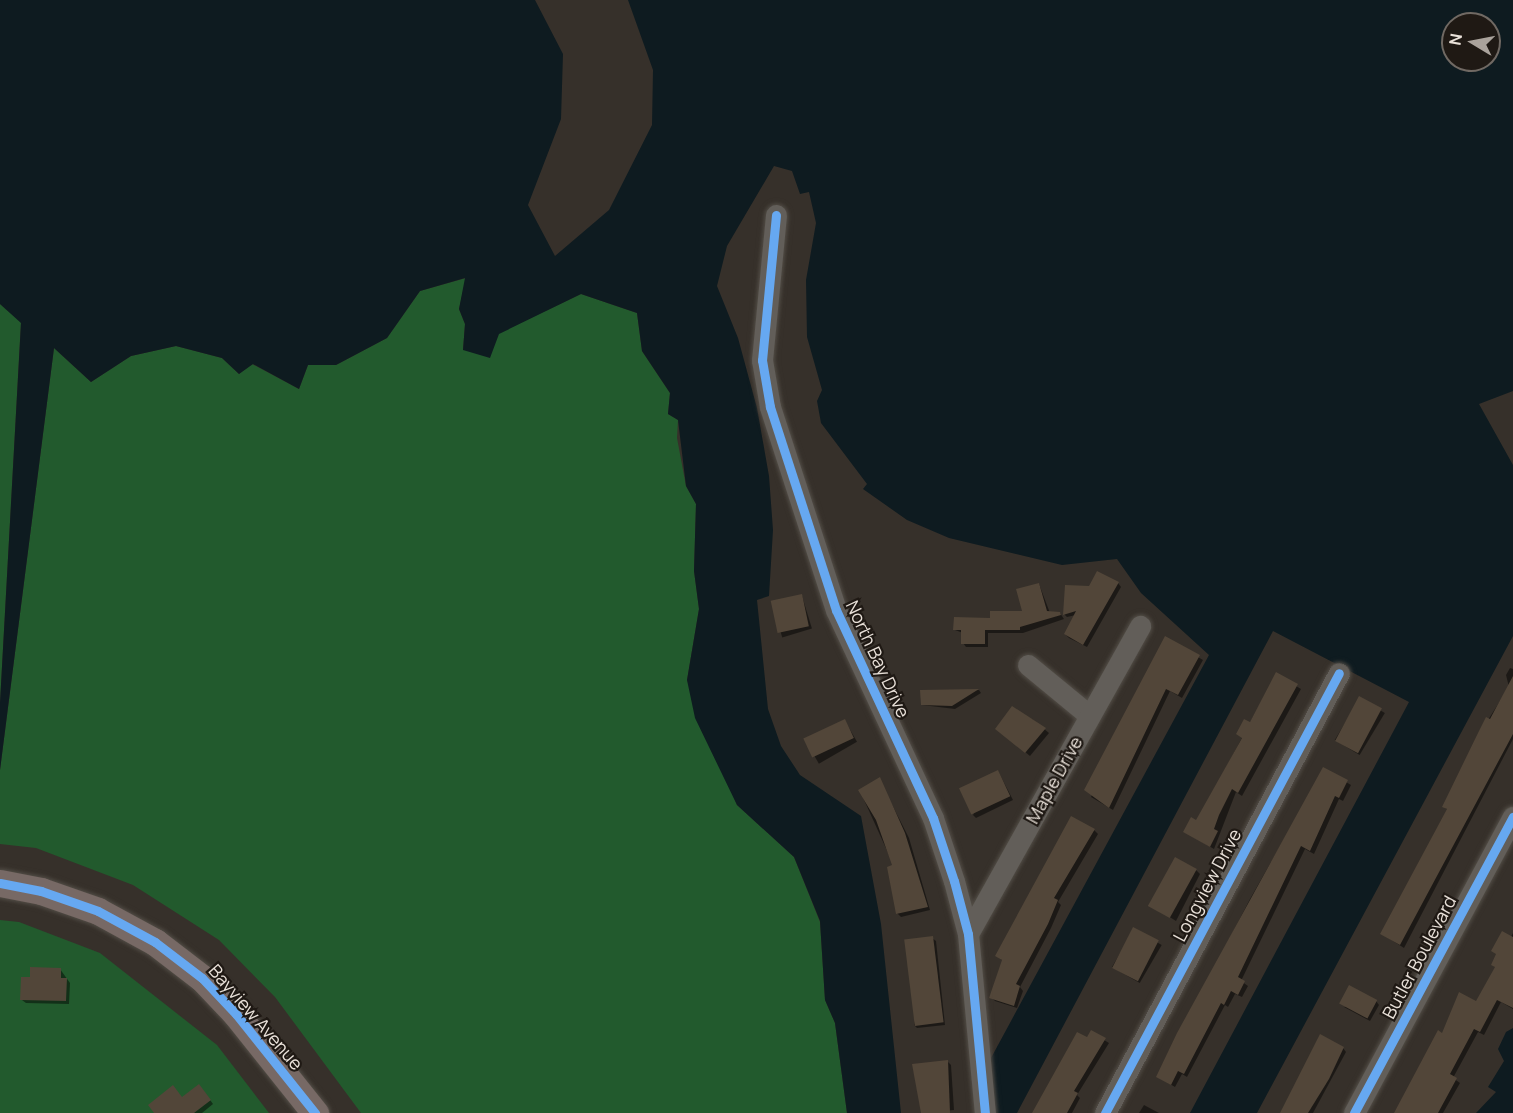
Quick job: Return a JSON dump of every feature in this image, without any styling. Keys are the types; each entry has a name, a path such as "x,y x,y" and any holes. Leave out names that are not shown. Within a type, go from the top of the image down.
{"main road":[{"name":"Bayview Avenue","path":"0,883 41,891 98,911 155,942 202,978 236,1014 315,1113"}],"street":[{"name":"North Bay Drive","path":"776,215 762,360 770,407 836,610 933,818 968,934 986,1113"},
{"name":"Maple Drive","path":"968,934 1140,626"},
{"path":"1028,665 1090,716"},
{"name":"Longview Drive","path":"1105,1113 1339,673"},
{"name":"Butler Boulevard","path":"1354,1113 1513,817"}],"green space":[{"path":"466,278 459,309 465,324 463,350 581,294 637,313 642,351 670,393 668,414 678,420 677,438 686,486 696,504 694,571 699,609 687,680 737,805 794,857 820,922 825,1000 835,1023 847,1113 361,1113 275,997 219,940 133,885 36,848 0,844 0,770 54,348 91,382 131,356 176,346 222,358 239,374 252,364 299,389 308,365 336,365 387,338 420,291"},
{"path":"0,304 21,322 0,703"},
{"path":"0,920 19,922 100,953 217,1045 269,1113 0,1113"}],"shaded area":[{"path":"0,0 535,0 563,54 561,119 528,205 555,256 609,210 652,125 653,70 628,0 1513,0 1513,391 1479,404 1513,465 1513,636 1257,1113 1190,1113 1409,702 1273,631 1017,1113 994,1113 991,1058 1209,655 1141,593 1117,559 1062,565 949,538 907,520 863,489 867,484 821,423 817,401 822,390 807,337 806,280 816,223 809,192 800,194 792,171 774,166 727,246 717,286 738,338 757,408 769,476 773,530 769,596 757,600 768,709 781,746 800,775 861,816 881,924 901,1113 847,1113 835,1023 825,1000 820,921 794,857 737,805 695,718 687,680 699,609 694,571 696,504 686,486 678,420 668,414 670,393 642,351 637,313 581,294 499,334 490,358 463,350 465,324 459,309 465,278 420,291 387,338 336,365 308,365 299,389 253,364 239,374 222,358 176,346 131,356 91,382 54,348 0,770 0,703 21,323 0,304"},
{"path":"1513,1028 1513,1113 1476,1113 1496,1092 1488,1087 1504,1061 1498,1049 1506,1032"}],"building":[{"path":"1097,571 1119,582 1083,645 1064,634 1076,611 1063,615 1065,585 1089,586"},
{"path":"1039,583 1047,611 1060,612 1061,615 1020,627 1020,630 985,630 985,644 961,644 961,630 953,630 954,617 990,618 990,611 1022,611 1016,589"},
{"path":"802,594 809,626 778,633 771,601"},
{"path":"1165,636 1200,655 1178,695 1166,689 1109,808 1084,790"},
{"path":"1276,672 1298,684 1238,793 1232,789 1219,815 1214,829 1218,831 1210,847 1183,832 1191,817 1196,820 1242,738 1236,734 1244,719 1250,722"},
{"path":"1513,676 1513,734 1400,945 1380,934 1447,809 1442,807 1486,717 1490,719"},
{"path":"979,689 952,706 921,705 920,690"},
{"path":"1359,696 1382,708 1358,753 1335,741"},
{"path":"1012,706 1046,728 1025,753 995,729"},
{"path":"845,719 854,738 812,757 803,738"},
{"path":"1323,767 1348,780 1339,798 1335,796 1310,851 1301,846 1238,977 1245,981 1238,995 1231,991 1224,1005 1221,1003 1184,1074 1178,1071 1171,1085 1156,1077 1177,1033"},
{"path":"998,770 1010,796 971,814 959,788"},
{"path":"880,777 905,833 928,907 896,914 887,867 892,865 876,820 858,790"},
{"path":"1071,816 1095,829 1054,898 1058,900 1048,924 1016,984 1020,986 1014,1006 989,998 1002,960 995,956"},
{"path":"1175,857 1197,869 1170,918 1148,906"},
{"path":"1133,927 1159,940 1138,981 1112,968"},
{"path":"1502,931 1513,937 1513,1008 1497,1000 1480,1032 1474,1029 1450,1074 1457,1078 1438,1113 1394,1113 1438,1030 1442,1033 1459,992 1476,1001 1495,967 1491,965 1496,954 1491,951"},
{"path":"933,936 944,1022 915,1026 904,940"},
{"path":"30,967 61,968 61,978 67,978 66,1001 20,1000 21,977 30,977"},
{"path":"1349,985 1377,1000 1367,1019 1339,1004"},
{"path":"1091,1030 1106,1038 1074,1091 1078,1093 1067,1113 1032,1113 1077,1032 1087,1037"},
{"path":"1320,1034 1344,1047 1329,1079 1308,1113 1280,1113"},
{"path":"948,1060 950,1113 921,1113 912,1064"},
{"path":"199,1084 211,1100 194,1113 154,1113 148,1105 173,1085 182,1097"}],"cycle path":[{"path":"776,215 762,360 770,407 836,610 933,818 954,881 968,934 985,1113"},
{"path":"1105,1113 1339,673"},
{"path":"1354,1113 1513,817"},
{"path":"0,883 41,891 98,911 155,942 202,978 236,1014 315,1113"}]}
